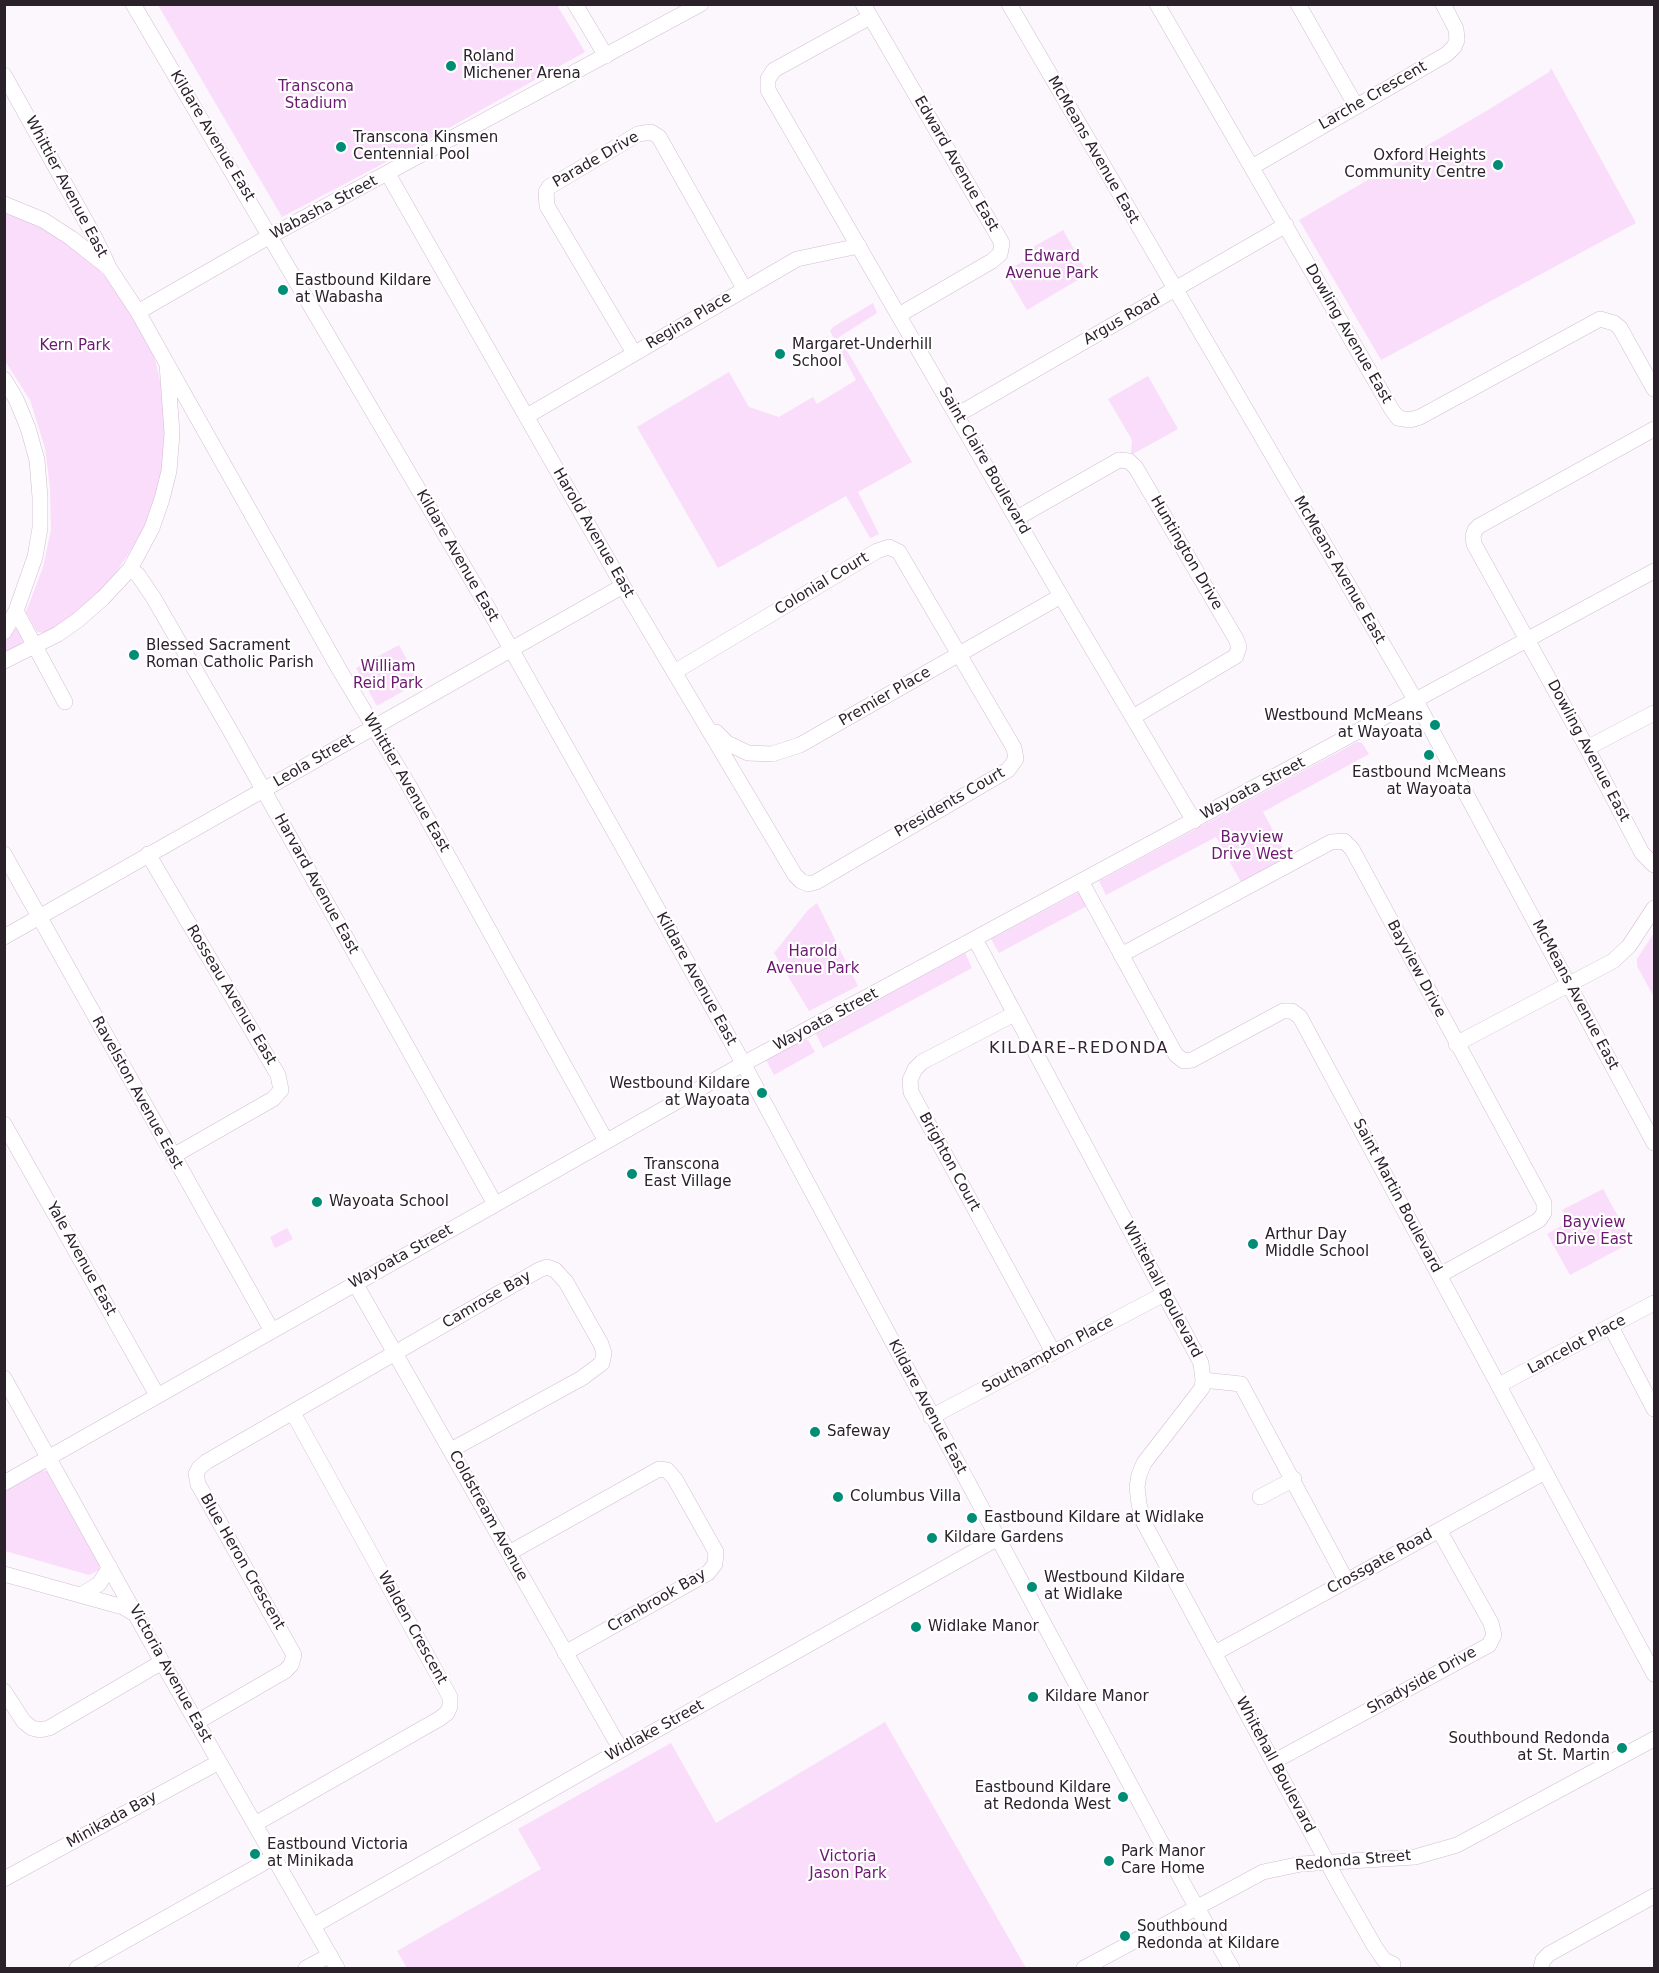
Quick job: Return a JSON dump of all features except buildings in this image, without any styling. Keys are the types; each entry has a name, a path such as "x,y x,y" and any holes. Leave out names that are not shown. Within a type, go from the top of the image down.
{"street":[{"name":"Kildare Avenue East","path":"133,4 512,650 743,1064 1232,1968"},
{"path":"575,4 606,56"},
{"name":"Wabasha Street","path":"138,312 270,237 701,4"},
{"name":"McMeans Avenue East","path":"1009,4 1416,701 1654,1143"},
{"name":"Dowling Avenue East","path":"1157,4 1398,418 1410,420 1420,417 1600,319 1614,323 1620,328 1654,389"},
{"path":"1298,4 1356,106"},
{"name":"Larche Crescent","path":"1252,167 1447,54 1457,40 1456,29 1443,4"},
{"name":"Saint Claire Boulevard","path":"867,10 774,70 768,79 768,90 1194,821"},
{"name":"Edward Avenue East","path":"867,10 1002,243 1000,254 992,261 899,315"},
{"name":"Whittier Avenue East","path":"4,75 94,236 109,268 138,312 408,784 606,1141"},
{"name":"Parade Drive","path":"634,353 547,206 546,192 549,187 638,134 651,132 659,137 744,288"},
{"name":"Harold Avenue East","path":"387,174 623,586 676,671 795,875 808,884"},
{"path":"4,204 43,220 71,238 109,268"},
{"name":"Argus Road","path":"957,415 1286,225"},
{"name":"Regina Place","path":"526,416 797,258 859,246"},
{"path":"4,661 34,647 78,620 130,569 152,528 169,471 172,433 167,364"},
{"path":"4,632 16,611 35,557 40,528 37,460 28,428 6,385"},
{"name":"Dowling Avenue East","path":"1654,429 1475,530 1473,536 1474,544 1587,748 1642,853 1654,865"},
{"name":"Huntington Drive","path":"1017,518 1119,460 1129,460 1136,468 1236,639 1239,647 1236,656 1133,717"},
{"name":"Colonial Court","path":"676,671 878,551 889,547 899,552 959,654"},
{"name":"Harvard Avenue East","path":"130,569 138,575 153,597 264,790 495,1204"},
{"name":"Wayoata Street","path":"4,1483 743,1064 1654,571"},
{"name":"Leola Street","path":"4,937 623,586"},
{"name":"Premier Place","path":"706,722 727,742 748,753 772,754 800,745 1061,596"},
{"path":"16,611 65,702"},
{"name":"Presidents Court","path":"808,884 826,876 1010,768 1016,759 1014,748 959,654"},
{"path":"1587,748 1654,713"},
{"name":"Bayview Drive","path":"1121,955 1331,842 1344,842 1352,849 1544,1203 1545,1213 1539,1220 1440,1275"},
{"name":"Ravelston Avenue East","path":"4,854 272,1331"},
{"name":"Rosseau Avenue East","path":"148,854 278,1075 281,1090 273,1099 173,1156"},
{"name":"Saint Martin Boulevard","path":"1081,881 1176,1055 1184,1061 1192,1060 1283,1011 1293,1011 1300,1017 1654,1674"},
{"path":"1456,1044 1613,961 1629,946 1654,908"},
{"name":"Whitehall Boulevard","path":"975,939 1201,1363 1202,1388 1144,1463 1139,1475 1137,1487 1144,1523 1326,1862 1375,1947 1384,1960 1393,1964"},
{"name":"Brighton Court","path":"1014,1014 922,1062 915,1069 910,1080 911,1092 1053,1352"},
{"name":"Yale Avenue East","path":"4,1124 158,1395"},
{"name":"Camrose Bay","path":"396,1354 539,1270 547,1267 555,1270 566,1282 601,1344 604,1353 602,1363 582,1378 451,1450"},
{"name":"Coldstream Avenue","path":"355,1282 621,1750"},
{"name":"Southampton Place","path":"932,1417 1164,1293"},
{"name":"Lancelot Place","path":"1499,1385 1654,1304"},
{"path":"1611,1327 1654,1409"},
{"name":"Blue Heron Crescent","path":"197,1722 285,1671 291,1665 294,1655 198,1484 196,1474 206,1462 396,1354"},
{"name":"Victoria Avenue East","path":"4,1378 162,1662 337,1968"},
{"path":"1203,1380 1242,1384 1346,1580"},
{"name":"Walden Crescent","path":"255,1824 439,1719 447,1713 450,1706 450,1697 293,1413"},
{"name":"Cranbrook Bay","path":"509,1553 659,1469 667,1470 675,1479 717,1552 715,1564 708,1573 565,1653"},
{"name":"Crossgate Road","path":"1215,1653 1545,1472"},
{"path":"1260,1497 1294,1479"},
{"name":"Shadyside Drive","path":"1273,1762 1489,1645 1494,1635 1491,1623 1439,1530"},
{"name":"Widlake Street","path":"314,1926 998,1538"},
{"path":"81,1595 99,1584 110,1567"},
{"path":"4,1574 123,1607 137,1615"},
{"path":"4,1691 24,1722 40,1730 49,1728 162,1662"},
{"name":"Redonda Street","path":"1084,1968 1263,1872 1301,1864 1415,1857 1457,1845 1654,1740"},
{"name":"Minikada Bay","path":"4,1879 219,1762"},
{"path":"77,1968 274,1857"},
{"path":"1541,1968 1543,1960 1549,1954 1654,1896"},
{"path":"306,1968 330,1954"}],"green space":[{"name":"Transcona Stadium","path":"158,5 557,5 585,52 420,144 282,217"},
{"name":"Oxford Heights Community Centre","path":"1551,68 1636,223 1381,360 1299,220 1488,110 1549,72"},
{"name":"Kern Park","path":"5,211 37,224 84,255 117,289 151,344 162,388 165,446 160,481 151,511 139,538 115,574 95,595 73,615 45,633 37,632 26,612 43,567 51,530 50,488 45,448 30,400 5,361"},
{"name":"Edward Avenue Park","path":"1063,230 1088,274 1027,310 1005,272 1027,259 1023,253"},
{"path":"873,303 877,313 839,337 912,462 858,492 879,534 870,538 846,496 718,568 637,427 729,372 749,407 779,417 813,397 817,404 856,380 830,331"},
{"path":"1148,376 1178,429 1133,454 1131,453 1132,440 1108,399"},
{"path":"15,629 19,630 23,641 5,653 5,642"},
{"name":"William Reid Park","path":"399,645 419,682 377,706 356,668"},
{"name":"Bayview Drive West","path":"1357,742 1362,743 1369,754 1263,812 1288,858 1242,884 1216,837 1106,895 1099,881"},
{"path":"1079,892 1087,906 999,953 991,939"},
{"name":"Harold Avenue Park","path":"817,903 858,986 809,1011 774,953 808,910"},
{"path":"1654,933 1654,997 1637,966 1637,959"},
{"path":"965,953 972,968 823,1048 816,1034"},
{"path":"803,1040 808,1040 815,1052 774,1075 766,1060"},
{"name":"Bayview Drive East","path":"1603,1189 1632,1242 1570,1275 1547,1234 1568,1222 1562,1210"},
{"path":"287,1228 293,1239 275,1248 270,1237"},
{"path":"39,1469 49,1472 100,1562 99,1570 89,1575 5,1551 4,1489"},
{"name":"Victoria Jason Park","path":"885,1722 1026,1968 407,1968 397,1951 541,1869 518,1829 671,1743 716,1823"}],"place":[{"name":"Roland Michener Arena","path":"451,66"},
{"name":"Transcona Kinsmen Centennial Pool","path":"341,147"},
{"name":"Oxford Heights Community Centre","path":"1498,165"},
{"name":"Eastbound Kildare at Wabasha","path":"283,290"},
{"name":"Margaret-Underhill School","path":"780,354"},
{"name":"Blessed Sacrament Roman Catholic Parish","path":"134,655"},
{"name":"Westbound McMeans at Wayoata","path":"1435,725"},
{"name":"Eastbound McMeans at Wayoata","path":"1429,755"},
{"name":"Westbound Kildare at Wayoata","path":"762,1093"},
{"name":"Transcona East Village","path":"632,1174"},
{"name":"Wayoata School","path":"317,1202"},
{"name":"Arthur Day Middle School","path":"1253,1244"},
{"name":"Safeway","path":"815,1432"},
{"name":"Columbus Villa","path":"838,1497"},
{"name":"Eastbound Kildare at Widlake","path":"972,1518"},
{"name":"Kildare Gardens","path":"932,1538"},
{"name":"Westbound Kildare at Widlake","path":"1032,1587"},
{"name":"Widlake Manor","path":"916,1627"},
{"name":"Kildare Manor","path":"1033,1697"},
{"name":"Southbound Redonda at St. Martin","path":"1622,1748"},
{"name":"Eastbound Kildare at Redonda West","path":"1123,1797"},
{"name":"Eastbound Victoria at Minikada","path":"255,1854"},
{"name":"Park Manor Care Home","path":"1109,1861"},
{"name":"Southbound Redonda at Kildare","path":"1125,1936"}],"district":[{"name":"KILDARE–REDONDA","path":"1079,1049"}]}
